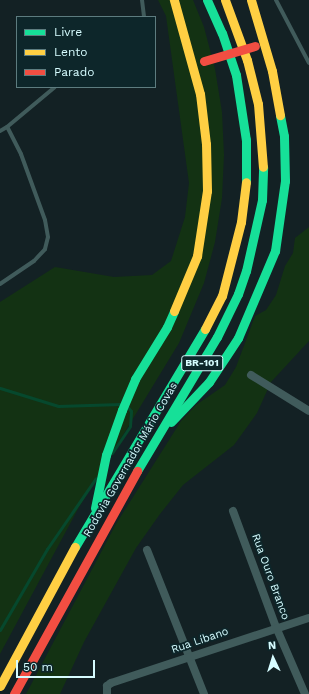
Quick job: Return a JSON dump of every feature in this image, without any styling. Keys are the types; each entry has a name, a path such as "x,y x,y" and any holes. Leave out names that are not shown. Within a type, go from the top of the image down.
{"main road":[{"name":"Rodovia Governador Mário Covas","path":"94,512 106,455 122,410 135,379 167,327 197,256 207,191 206,144 200,94 193,64 174,0"},
{"name":"Rodovia Governador Mário Covas","path":"0,686 94,512 211,317 222,296 237,242 246,181 244,119 230,54 207,0"},
{"name":"Rodovia Governador Mário Covas","path":"14,694 96,543 217,337 238,294 254,246 260,216 264,177 258,104 240,38 225,0"},
{"path":"159,434 209,382 229,353 248,317 275,251 285,181 284,136 265,43 251,0"},
{"path":"193,64 265,43"}],"street":[{"path":"251,375 309,411"},
{"name":"Rua Ouro Branco","path":"233,511 276,627 305,694"},
{"path":"147,550 204,694"},
{"name":"Rua Líbano","path":"107,694 107,686 111,683 276,627 309,618"}],"lane":[{"path":"142,0 144,16"},
{"path":"276,0 309,63"},
{"path":"0,132 54,88"},
{"path":"0,284 34,261 45,249 48,237 45,220 21,154 7,127"}],"green space":[{"path":"158,0 193,0 204,27 215,69 222,112 224,155 222,198 215,242 204,283 179,343 78,509 0,654 0,302 55,267 114,277 152,275 171,261 185,217 189,183 166,16"},
{"path":"309,227 309,341 271,382 257,413 234,445 183,485 136,548 84,642 60,694 26,694 116,524 181,421 196,405 225,385 236,367 255,316 266,310 276,295 285,266 293,253 295,238"}],"waterway":[{"path":"0,388 58,406 121,404"},
{"path":"112,453 130,426 131,411 127,406"},
{"path":"0,630 47,549 96,478"}],"traffic: fast":[{"path":"207,0 222,33 236,75 246,140 246,182"},
{"path":"171,422 209,382 238,338 275,251 285,181 284,136 280,115"},
{"path":"137,471 217,337 238,294 246,271 262,200 263,167"},
{"path":"95,508 106,455 122,410 135,379 167,327 174,311"},
{"path":"75,547 205,329"}],"traffic: slow":[{"path":"174,0 200,94 206,144 207,191 197,256 174,311"},
{"path":"225,0 247,60 258,104 263,167"},
{"path":"251,0 272,71 280,115"},
{"path":"205,329 222,296 241,222 246,182"},
{"path":"0,686 75,547"}],"traffic: jam":[{"path":"204,61 255,46"},
{"path":"14,694 137,471"}]}
